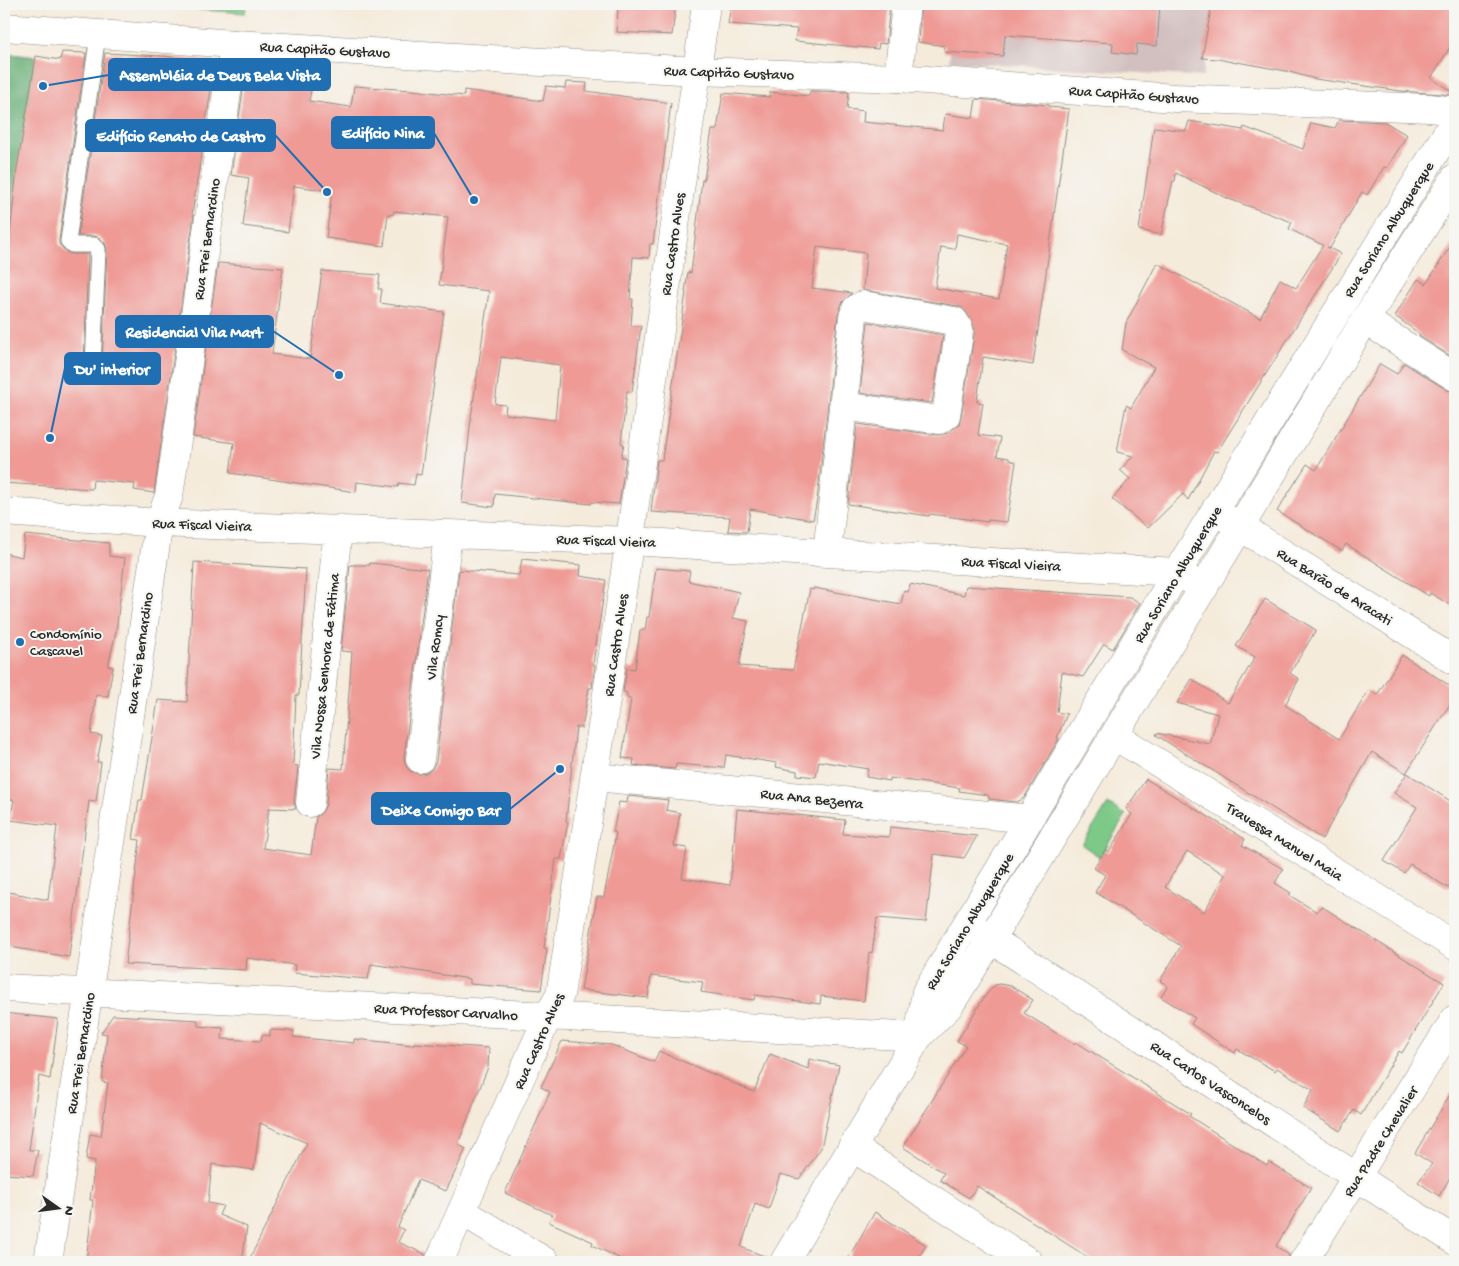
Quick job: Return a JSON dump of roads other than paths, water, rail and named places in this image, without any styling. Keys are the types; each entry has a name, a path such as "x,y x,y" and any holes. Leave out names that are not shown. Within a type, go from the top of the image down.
{"street":[{"name":"Rua Castro Alves","path":"439,1262 463,1212 548,1016 560,995 631,541 706,4"},
{"path":"898,78 906,4"},
{"name":"Rua Capitão Gustavo","path":"4,27 234,44 697,71 898,78 1175,98 1430,108 1455,111"},
{"name":"Rua Frei Bernardino","path":"48,1262 159,523 169,496 234,44"},
{"name":"Rua Soriano Albuquerque","path":"918,1037 926,992 1177,572 1455,120"},
{"name":"Rua Soriano Albuquerque","path":"784,1262 918,1037 949,1006 992,939 1365,320 1455,178"},
{"path":"827,553 853,317 856,309 863,305 954,321 959,329 946,415 939,420 844,406"},
{"path":"1365,320 1455,377"},
{"name":"Rua Barão de Aracati","path":"1215,511 1455,661"},
{"name":"Rua Fiscal Vieira","path":"4,512 159,523 631,541 1177,572 1204,588"},
{"name":"Vila Nossa Senhora de Fátima","path":"310,803 338,529"},
{"name":"Vila Romcy","path":"420,759 448,535"},
{"name":"Travessa Manuel Maia","path":"1115,736 1455,946"},
{"name":"Rua Ana Bezerra","path":"595,777 1030,819"},
{"name":"Rua Carlos Vasconcelos","path":"967,923 1455,1241"},
{"name":"Rua Professor Carvalho","path":"4,988 918,1037"},
{"name":"Rua Padre Chevalier","path":"1304,1262 1455,1019"},
{"path":"852,1147 1030,1262"},
{"path":"463,1212 546,1262"}],"lane":[{"path":"93,366 98,249 94,245 72,245 68,241 98,35"}],"place":[{"name":"Assembléia de Deus Bela Vista","path":"43,86"},
{"name":"Edifício Renato de Castro","path":"327,192"},
{"name":"Edifício Nina","path":"474,200"},
{"name":"Residencial Vila Mart","path":"339,375"},
{"name":"Du' interior","path":"50,438"},
{"name":"Condomínio Cascavel","path":"20,642"},
{"name":"Deixe Comigo Bar","path":"560,769"}]}
